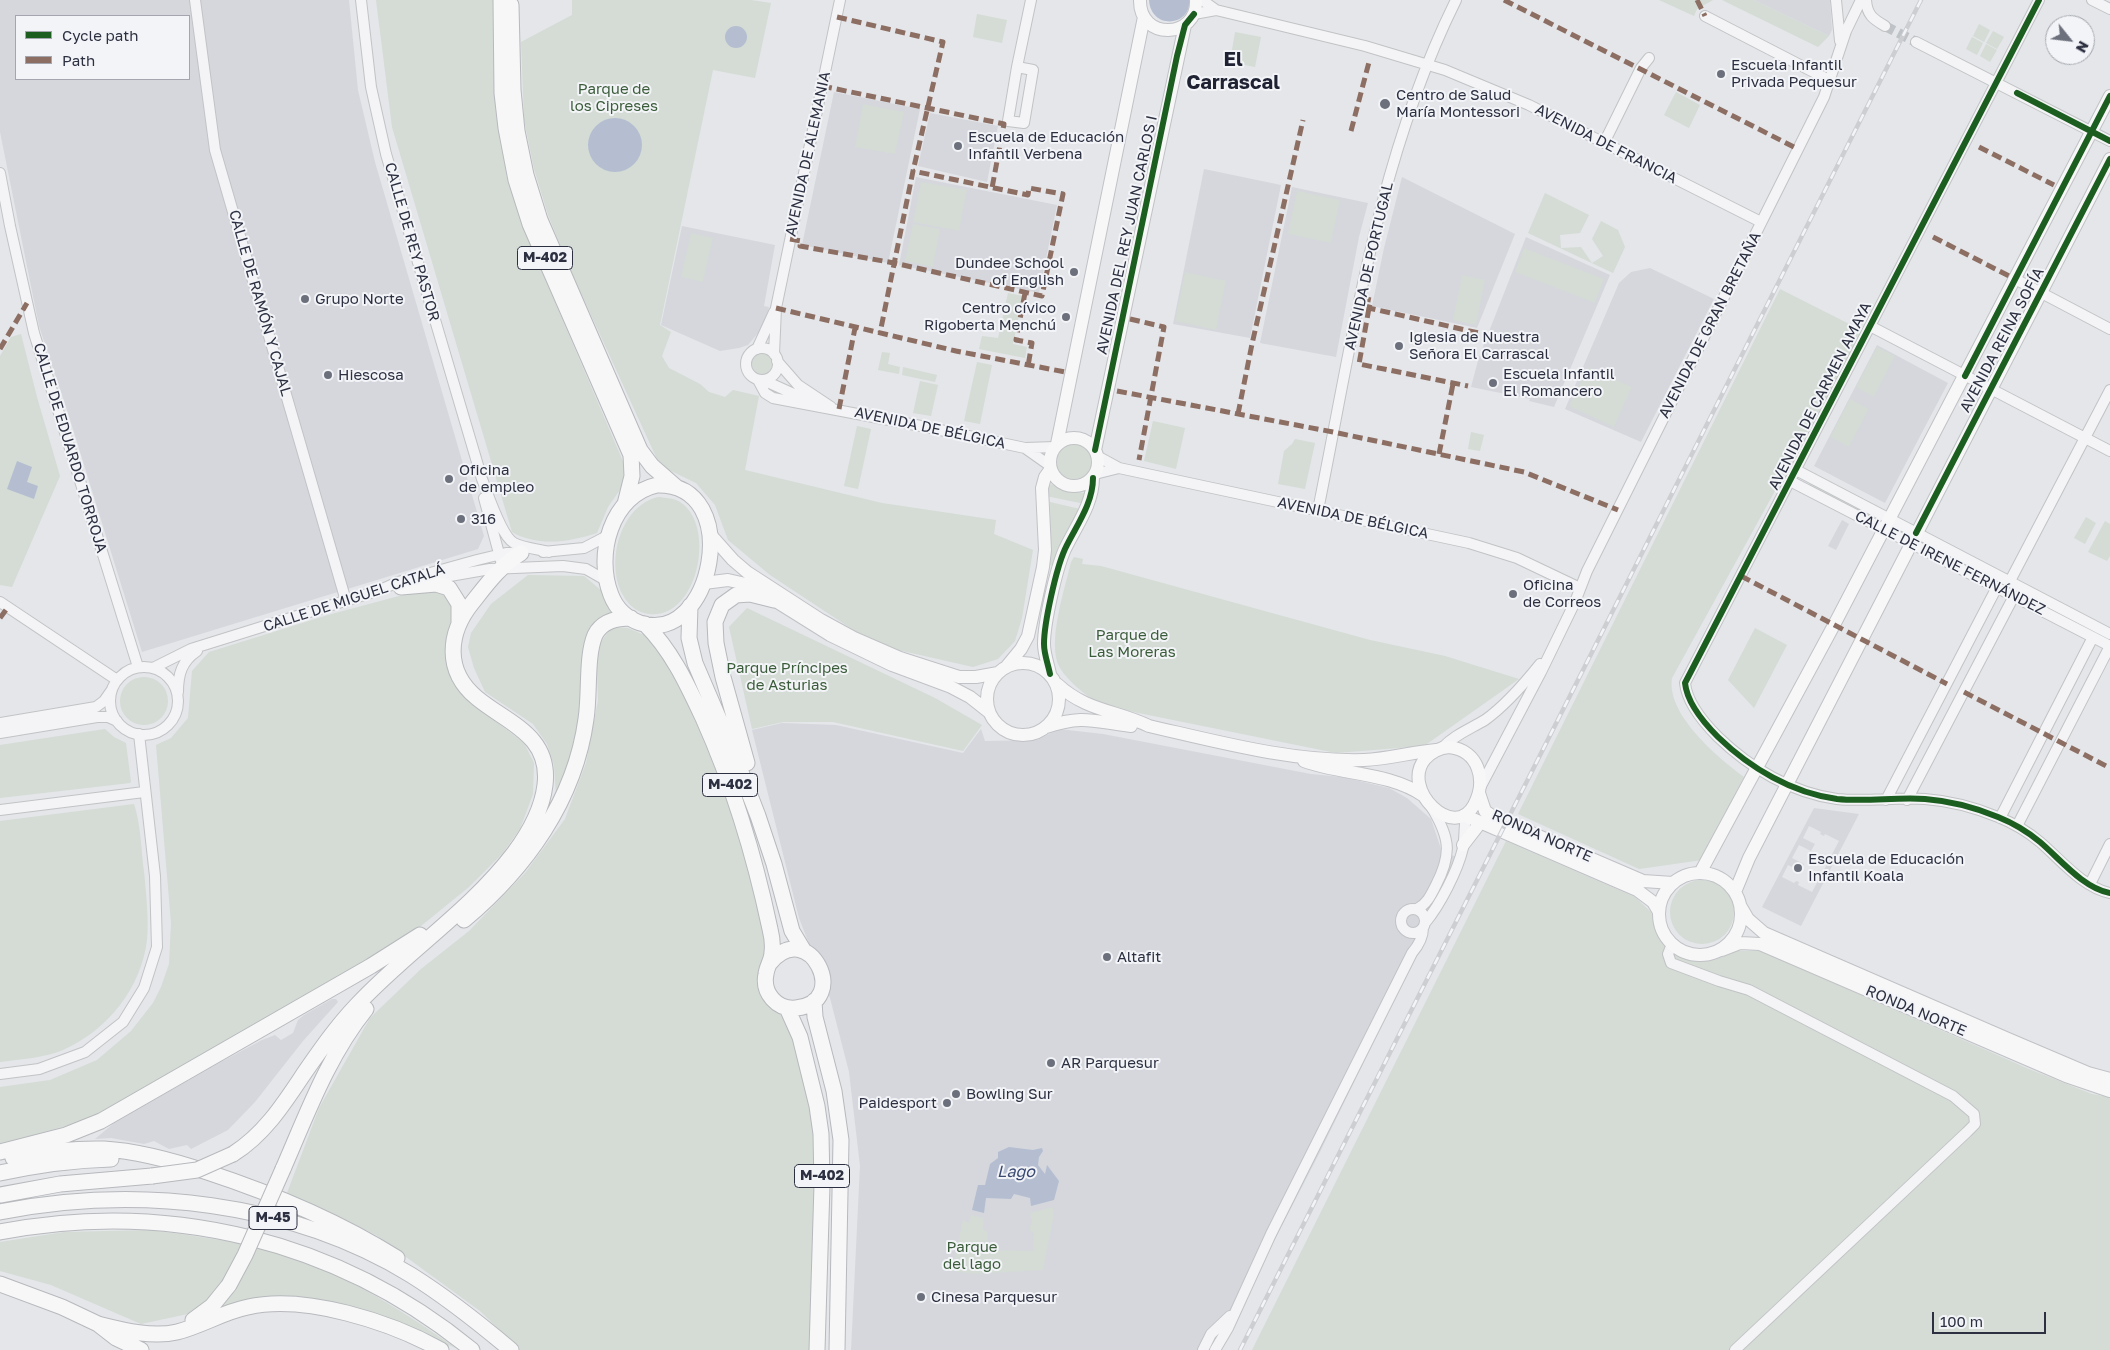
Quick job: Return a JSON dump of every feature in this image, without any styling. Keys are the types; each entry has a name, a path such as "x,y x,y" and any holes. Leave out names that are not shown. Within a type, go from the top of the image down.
{"highway":[{"name":"M-402","path":"501,0 502,92 516,180 530,224 631,455 632,476 625,504"},
{"name":"M-402","path":"511,0 513,90 517,131 526,175 540,220 636,440 652,466 697,502 705,517 709,533 709,560 704,582 690,606 672,621 645,624 631,618 615,604 607,581 605,562 609,535 617,516 634,495 646,488 657,486 676,487"},
{"path":"0,1195 60,1184 197,1170 233,1154 249,1143 267,1125 329,1039 364,997 400,962 463,908 514,853 533,822 543,794 545,773 540,753 529,735 479,699 462,681 456,669 453,651 454,639 459,623 500,561 521,553"},
{"path":"401,587 436,584 449,588 459,604 459,623"},
{"path":"764,833 755,791 723,677 715,627 719,608 732,596 746,593 774,600"},
{"name":"M-402","path":"690,606 688,632 695,663 764,833 792,931 804,951"},
{"path":"156,1333 199,1316 216,1302 230,1285 327,1069 358,1019 397,976 503,884 523,861 541,835 561,800 580,748 586,720 591,650 594,637 602,626 609,621 631,618"},
{"name":"M-402","path":"645,624 664,645 682,675 725,772 741,820 769,924 772,952 770,963"},
{"path":"0,1152 77,1131 124,1108 398,949 449,915 486,884"},
{"path":"785,951 804,951 816,960 823,975 823,988 814,1001 801,1008 787,1008 775,1002 767,991 765,979 770,963 785,951"},
{"name":"M-402","path":"814,1001 815,1017 834,1091 841,1140 837,1350"},
{"name":"M-402","path":"787,1008 800,1037 817,1106 821,1134 822,1185 817,1350"},
{"path":"0,1161 54,1151 104,1149 152,1156 192,1167 299,1205 348,1230 424,1274 467,1313"},
{"path":"0,1173 74,1160 121,1158 192,1167"},
{"name":"M-45","path":"0,1212 81,1200 160,1200 258,1214 296,1224 356,1247 410,1274 467,1313 510,1350"},
{"name":"M-45","path":"0,1232 28,1226 83,1221 155,1222 225,1231 262,1240 293,1249 350,1272 425,1314 472,1350"},
{"path":"0,1284 42,1298 98,1324 140,1333 178,1332 248,1306 282,1304 323,1309 363,1318 408,1334 441,1350"},
{"path":"98,1324 116,1338 141,1350"}],"main road":[{"path":"1140,0 1144,17 1150,24 1158,29 1167,31 1176,30 1185,25 1194,14 1196,0"},
{"name":"AVENIDA DEL REY JUAN CARLOS I","path":"1056,445 1144,17"},
{"name":"AVENIDA DEL REY JUAN CARLOS I","path":"1096,453 1150,183 1185,25"},
{"name":"AVENIDA REINA SOFÍA","path":"1700,873 1758,768 1887,524 2110,96"},
{"name":"AVENIDA REINA SOFÍA","path":"1735,892 1749,858 2110,159"},
{"path":"704,582 718,579 742,582 825,632 871,656 951,686 970,697 988,712 1000,728 1018,736 1035,734 1046,727 1058,710 1059,698 1045,654 1044,638 1057,574 1064,552 1090,500 1098,465 1096,453 1090,444 1077,438 1063,440 1056,445 1050,455 1050,467 1042,488 1044,556 1032,621 1024,645 988,689 988,712"},
{"path":"1050,467 1058,482 1065,486 1080,486 1094,476"},
{"path":"709,533 747,572 821,620 854,638 900,658 959,677 976,677 1017,664 1030,664 1040,667 1053,679"},
{"name":"AVENIDA DE GRAN BRETAÑA","path":"1053,679 1079,702 1131,718 1149,726 1290,756 1318,766 1399,783 1409,786 1427,800"},
{"name":"AVENIDA DE GRAN BRETAÑA","path":"1046,727 1067,721 1084,719 1129,726 1149,726"},
{"path":"1439,749 1458,749 1469,755 1479,770 1480,790 1466,816 1450,817 1427,800 1419,784 1420,769 1425,759 1439,749"},
{"name":"AVENIDA DE GRAN BRETAÑA","path":"1290,756 1372,760 1439,749"},
{"name":"RONDA NORTE","path":"1480,790 1485,811 1492,816 1644,881 1673,883 1690,874 1700,873"},
{"name":"RONDA NORTE","path":"1466,816 1637,890 1653,902 1659,912 1662,930 1672,944 1683,952 1696,956 1709,955 1740,943 1760,944 2066,1076 2110,1091"},
{"path":"1463,845 1480,823"},
{"path":"1700,873 1720,878 1735,892"},
{"path":"1659,912 1661,901 1673,883"},
{"name":"RONDA NORTE","path":"1735,892 1748,919 1764,933 2088,1073 2110,1079"},
{"name":"RONDA NORTE","path":"1722,950 1731,942 1738,931 1741,907"}],"street":[{"name":"CALLE DE RAMÓN Y CAJAL","path":"195,0 215,150 346,601"},
{"name":"CALLE DE REY PASTOR","path":"360,0 371,87 386,154 482,479 502,530 508,539 517,544 549,552"},
{"name":"AVENIDA DE ALEMANIA","path":"776,357 776,308 840,0"},
{"path":"1017,67 1033,70 1024,124 1008,121 1017,67 1031,0"},
{"name":"AVENIDA DE FRANCIA","path":"1202,0 1216,10 1365,46 1429,64 1502,92 1762,222"},
{"name":"AVENIDA DE PORTUGAL","path":"1318,510 1376,226 1403,133 1456,0"},
{"path":"1836,0 1840,50"},
{"name":"AVENIDA DE GRAN BRETAÑA","path":"1480,790 1831,81 1848,26 1861,0"},
{"path":"1866,0 1866,10 1872,18 1885,26"},
{"name":"AVENIDA DE CARMEN AMAYA","path":"2039,0 1684,683 1686,695 1710,729 1736,753 1774,778 1816,794 1837,798 1923,799 1966,805 2017,826 2039,841 2090,884 2108,890"},
{"path":"2092,0 2110,9"},
{"name":"AVENIDA DE FRANCIA","path":"1194,14 1216,10"},
{"path":"1707,18 1831,81"},
{"path":"1916,42 2110,141"},
{"path":"1604,143 1641,68 1648,58"},
{"path":"0,174 2,203"},
{"name":"CALLE DE EDUARDO TORROJA","path":"2,203 5,225 34,333 138,668"},
{"path":"2015,279 2110,329"},
{"name":"AVENIDA DE ALEMANIA","path":"757,349 776,308"},
{"path":"1870,326 2110,451"},
{"path":"757,349 766,349 776,357 778,366 773,376 761,380 751,376 746,367 748,357 757,349"},
{"name":"AVENIDA DE BÉLGICA","path":"776,357 798,385 834,408"},
{"name":"AVENIDA DE BÉLGICA","path":"761,380 765,393 773,398 834,408 1025,448"},
{"path":"2010,581 2110,390"},
{"path":"1025,448 1056,445"},
{"path":"1025,448 1050,467"},
{"path":"1096,453 1119,468"},
{"path":"1094,476 1119,468"},
{"name":"AVENIDA DE BÉLGICA","path":"1119,468 1487,548 1526,562 1580,588"},
{"name":"CALLE DE IRENE FERNÁNDEZ","path":"1796,470 1997,587 2110,646"},
{"name":"CALLE DE REY PASTOR","path":"482,479 484,498 500,561"},
{"name":"CALLE DE IRENE FERNÁNDEZ","path":"1790,481 1887,524"},
{"path":"477,560 489,550 494,533"},
{"path":"521,553 584,548 609,535"},
{"name":"CALLE DE IRENE FERNÁNDEZ","path":"1914,538 2010,581 2109,631"},
{"name":"CALLE DE MIGUEL CATALÁ","path":"153,668 191,649 380,590 398,582 477,560 500,561"},
{"path":"380,590 460,574 500,561 570,566 591,571 607,581"},
{"path":"1886,800 1997,587"},
{"path":"1907,800 2014,596"},
{"path":"0,602 114,685"},
{"path":"2000,818 2093,637"},
{"path":"0,733 97,717 108,717 117,721 126,729 139,734 153,734 164,728 172,719 178,700 178,678 183,665 191,656 209,644"},
{"path":"2017,826 2110,646"},
{"name":"AVENIDA DE GRAN BRETAÑA","path":"1439,749 1450,739 1484,721 1500,708 1527,680 1552,647"},
{"path":"0,723 96,707 104,701 114,685 125,673 138,668 153,668 163,672 171,680 178,700"},
{"path":"1947,684 1964,692"},
{"path":"114,685 111,707 117,721"},
{"path":"0,1074 39,1069 85,1052 123,1022 144,988 156,947 155,876 144,792 139,734"},
{"path":"0,810 144,792"},
{"path":"1412,953 1412,944 1408,933 1402,925 1401,918 1406,911 1417,910 1427,901 1445,866 1448,855 1444,830 1427,800"},
{"path":"1408,933 1416,933 1424,925 1432,914 1455,870 1463,845 1466,816"},
{"path":"2090,884 2110,844"},
{"path":"1214,1350 1228,1328 1233,1313 1412,953 1422,938 1423,914 1417,910"},
{"path":"1672,944 1668,954 1671,963 1751,991 1953,1096 1974,1114 1975,1124 1968,1132 1735,1350"},
{"path":"1202,1350 1211,1334 1233,1313"}],"shaded area":[{"path":"0,0 349,0 358,90 375,162 484,536 478,549 142,652 39,326 0,132"},
{"path":"1754,0 1830,0 1832,30 1829,36"},
{"path":"834,92 920,109 888,263 802,245"},
{"name":"Escuela de Educación Infantil Verbena","path":"930,113 998,126 987,182 918,166"},
{"path":"1204,169 1281,185 1250,338 1173,324"},
{"path":"916,177 1057,205 1039,293 899,265"},
{"path":"1402,177 1515,234 1477,328 1372,306"},
{"path":"1292,187 1368,203 1359,237 1336,357 1260,343"},
{"path":"682,226 775,245 764,306 769,307 764,326 748,345 720,351 661,325"},
{"path":"1526,237 1610,275 1554,407 1529,401 1530,399 1471,387 1479,357"},
{"path":"1650,268 1714,299 1641,442 1565,409 1619,283 1631,272"},
{"path":"1877,345 1948,383 1885,503 1814,466"},
{"path":"1842,520 1849,524 1836,550 1828,546"},
{"path":"782,723 836,725 963,753 981,729 985,741 1037,740 1059,729 1103,734 1311,774 1342,777 1389,788 1407,798 1431,819 1442,852 1463,859 1320,1152 1218,1350 851,1350 860,1166 849,1072 830,998 799,918 752,730"},
{"name":"Escuela de Educación Infantil Koala","path":"1814,808 1859,814 1801,926 1762,907","holes":["1809,826 1821,832 1820,834 1824,836 1825,834 1839,841 1829,860 1821,856 1819,860 1827,864 1812,892 1798,885 1799,882 1796,881 1794,883 1782,877 1788,865 1800,871 1804,864 1792,858 1799,845 1811,851 1815,844 1803,838"]},
{"path":"332,999 336,999 338,1002 303,1041 255,1102 228,1130 191,1149 187,1145 169,1149 154,1141 144,1144 111,1138 95,1139 114,1123 219,1063 262,1040 275,1035 281,1040 293,1033 298,1020"}],"green space":[{"path":"376,0 495,0 496,115 510,185 525,232 625,466 622,487 608,507 597,533 576,539 554,542 532,540 512,532 392,127"},
{"name":"Parque de los Cipreses","path":"572,0 751,0 771,3 755,78 713,70 660,325 671,332 662,356 669,368 700,384 709,392 725,397 733,390 759,396 745,470 882,503 996,520 994,534 1033,550 1022,618 1015,641 998,659 973,667 876,645 770,575 728,540 715,505 696,483 669,470 657,459 569,267 548,215 534,169 524,120 521,42 572,15"},
{"path":"1659,0 1713,0 1697,9 1694,16"},
{"path":"1722,0 1754,0 1829,36 1818,47"},
{"path":"977,14 1007,20 1002,43 973,37"},
{"path":"1979,24 1990,30 1984,42 1973,36"},
{"path":"1993,31 2004,37 1997,49 1986,43"},
{"path":"1235,32 1261,37 1255,67 1230,62"},
{"path":"1972,37 1983,43 1977,55 1966,49"},
{"path":"1986,44 1997,50 1990,62 1980,56"},
{"path":"1676,92 1700,105 1689,128 1664,115"},
{"path":"863,104 904,112 895,154 855,147"},
{"path":"921,182 967,190 959,231 913,222"},
{"path":"1297,191 1340,200 1331,243 1288,234"},
{"path":"1545,193 1589,215 1580,233 1560,235 1561,248 1581,247 1592,263 1603,256 1592,239 1601,221 1618,230 1625,247 1613,273 1528,233"},
{"path":"913,224 940,229 933,267 905,261"},
{"path":"691,233 713,238 703,282 681,277"},
{"path":"1524,248 1604,279 1595,303 1515,272"},
{"path":"1185,272 1226,281 1216,330 1175,321"},
{"path":"1462,275 1485,280 1476,325 1453,320"},
{"path":"1780,289 1863,331 1672,678 1672,692 1685,720 1708,746 1744,777 1702,860 1639,869 1518,814"},
{"path":"1008,293 1023,296 1013,344 1027,347 1025,358 979,349 982,336 998,338"},
{"path":"21,334 60,476 12,587 0,585 0,356 11,337"},
{"path":"1877,347 1895,356 1874,397 1856,387"},
{"path":"882,352 890,353 888,364 900,367 899,374 878,370"},
{"path":"762,354 769,357 772,364 769,371 762,374 755,371 752,364 755,357"},
{"path":"977,362 992,365 980,424 964,421"},
{"path":"903,367 937,375 935,382 902,375"},
{"path":"1588,367 1632,387 1614,427 1569,406"},
{"path":"920,381 938,385 931,416 913,413"},
{"path":"1850,399 1869,409 1849,447 1830,437"},
{"path":"1153,421 1185,428 1176,469 1144,461"},
{"path":"857,426 871,429 858,489 844,486"},
{"path":"1471,432 1484,435 1480,451 1468,449"},
{"path":"1074,439 1088,445 1094,459 1088,473 1074,479 1060,473 1054,459 1060,445"},
{"path":"1295,439 1315,443 1305,489 1278,484 1284,451"},
{"path":"1811,482 1873,515 1871,517 1809,485"},
{"path":"1051,484 1066,491 1085,493 1085,504 1046,496"},
{"path":"658,497 670,498 680,502 691,514 698,530 699,549 697,569 690,587 680,602 666,612 649,614 634,608 623,595 618,582 616,552 625,524 634,512 645,502"},
{"path":"1050,502 1080,509 1055,566 1050,565"},
{"path":"2086,517 2096,523 2085,544 2074,538"},
{"path":"2105,521 2110,524 2110,556 2107,561 2088,552"},
{"name":"Parque de Las Moreras","path":"1074,557 1083,559 1082,564 1101,566 1370,640 1445,656 1519,679 1424,746 1336,753 1099,705 1068,679 1056,658 1055,645 1058,616 1071,562"},
{"path":"528,575 584,576 602,591 612,612 597,623 571,760 556,796 554,765 547,744 533,724 485,692 474,668 468,647 471,633 491,604"},
{"path":"434,590 443,592 455,609 449,628 447,655 481,710 524,743 534,763 533,794 520,829 502,854 469,887 405,939 340,975 263,1022 89,1119 0,1145 0,1087 50,1080 97,1060 131,1031 153,1003 161,987 169,964 171,923 156,745 171,738 188,718 192,671 209,652 328,615 399,596"},
{"name":"Parque Príncipes de Asturias","path":"747,608 935,698 982,725 963,751 833,722 783,722 752,729 729,627"},
{"path":"612,627 628,628 651,638 675,670 738,825 766,940 758,988 789,1025 817,1132 812,1350 520,1350 480,1311 376,1235 287,1193 319,1108 370,1018 421,969 469,931 525,873 565,819 586,763 598,700 596,648"},
{"path":"1755,628 1787,645 1754,708 1728,680"},
{"path":"144,677 153,679 161,684 166,692 168,701 166,710 161,718 153,723 144,725 135,723 127,718 122,710 120,701 122,692 127,684 135,679"},
{"path":"105,729 114,737 126,743 130,783 0,798 0,745"},
{"path":"134,804 140,838 148,932 144,958 130,991 108,1019 79,1042 48,1055 0,1062 0,821"},
{"path":"1506,841 1635,897 1651,912 1660,937 1677,956 1701,961 1714,960 1737,951 1761,951 2029,1069 2092,1094 2110,1097 2110,1350 1252,1350"},
{"path":"1702,880 1714,882 1725,889 1732,900 1734,912 1732,924 1725,935 1714,942 1702,944 1690,942 1679,935 1672,924 1670,912 1672,900 1679,889 1690,882"},
{"name":"Parque del lago","path":"1053,1207 1054,1215 1043,1270 974,1274 952,1271 963,1220 969,1223 971,1215 984,1218 983,1229 988,1232 987,1250 1033,1251 1034,1233 1030,1231 1032,1222 1030,1213"},
{"path":"150,1230 252,1246 293,1257 366,1290 456,1348 375,1315 317,1299 248,1301 141,1324 51,1285 0,1271 0,1242 64,1232"}],"water":[{"path":"1149,0 1189,0 1188,9 1178,20 1163,20 1157,17 1151,10"},
{"path":"736,26 744,29 747,37 744,45 736,48 728,45 725,37 728,29"},
{"path":"610,118 620,118 630,122 638,130 642,145 638,160 630,168 620,172 610,172 600,168 592,160 588,150 588,140 592,130 600,122"},
{"path":"17,461 32,467 27,482 38,486 34,499 7,489"},
{"name":"Lago","path":"1009,1147 1033,1150 1042,1148 1043,1151 1039,1157 1038,1165 1045,1174 1047,1165 1059,1181 1054,1200 1031,1206 1030,1198 1014,1194 1011,1199 986,1198 984,1213 972,1210 978,1185 985,1185 990,1164 998,1158 998,1152"}],"tunnel":[{"path":"1885,26 1916,42"}],"railway":[{"path":"1240,1350 1921,0"}],"marked path":[{"path":"1504,0 1798,149"},
{"path":"1697,0 1705,16"},
{"path":"837,17 943,42 913,171 880,333"},
{"path":"1351,131 1369,62"},
{"path":"822,86 1004,124 992,188"},
{"path":"1238,414 1303,120"},
{"path":"1979,147 2054,185"},
{"path":"790,239 801,241 800,246 894,263 1042,296 1063,194 1029,188 1028,195 913,171"},
{"path":"1933,237 2015,279"},
{"path":"1025,293 1016,340 1032,343 1028,366"},
{"path":"1361,298 1371,300 1369,308 1483,334"},
{"path":"0,349 27,303"},
{"path":"776,308 956,351 1065,372"},
{"path":"1369,308 1359,364 1468,386"},
{"path":"1130,319 1164,327 1139,460"},
{"path":"839,409 855,328"},
{"path":"1439,454 1453,384"},
{"path":"1117,391 1333,432 1524,472 1618,510"},
{"path":"1741,576 1947,684"},
{"path":"0,618 8,607"},
{"path":"1964,692 2110,768"}],"cycle path":[{"path":"2039,0 1685,683 1689,698 1702,719 1730,748 1758,769 1788,785 1820,796 1837,799 1925,799 1953,803 1980,810 2004,819 2025,831 2081,879 2100,890 2110,893"},
{"path":"1095,450 1177,56 1185,25 1194,14"},
{"path":"2017,93 2110,141"},
{"path":"1965,376 2110,96"},
{"path":"1916,533 2110,159"},
{"path":"1050,674 1044,644 1051,596 1065,549 1087,506 1093,478"}],"place":[{"name":"Escuela Infantil Privada Pequesur","path":"1721,74"},
{"name":"Centro de Salud María Montessori","path":"1385,104"},
{"name":"Escuela de Educación Infantil Verbena","path":"958,146"},
{"name":"Dundee School of English","path":"1074,272"},
{"name":"Grupo Norte","path":"305,299"},
{"name":"Centro cívico Rigoberta Menchú","path":"1066,317"},
{"name":"Iglesia de Nuestra Señora El Carrascal","path":"1399,346"},
{"name":"Hiescosa","path":"328,375"},
{"name":"Escuela Infantil El Romancero","path":"1493,383"},
{"name":"Oficina de empleo","path":"449,479"},
{"name":"316","path":"461,519"},
{"name":"Oficina de Correos","path":"1513,594"},
{"name":"Escuela de Educación Infantil Koala","path":"1798,868"},
{"name":"Altafit","path":"1107,957"},
{"name":"AR Parquesur","path":"1051,1063"},
{"name":"Bowling Sur","path":"956,1094"},
{"name":"Paidesport","path":"947,1103"},
{"name":"Cinesa Parquesur","path":"921,1297"}],"district":[{"name":"El Carrascal","path":"1233,72"}]}
